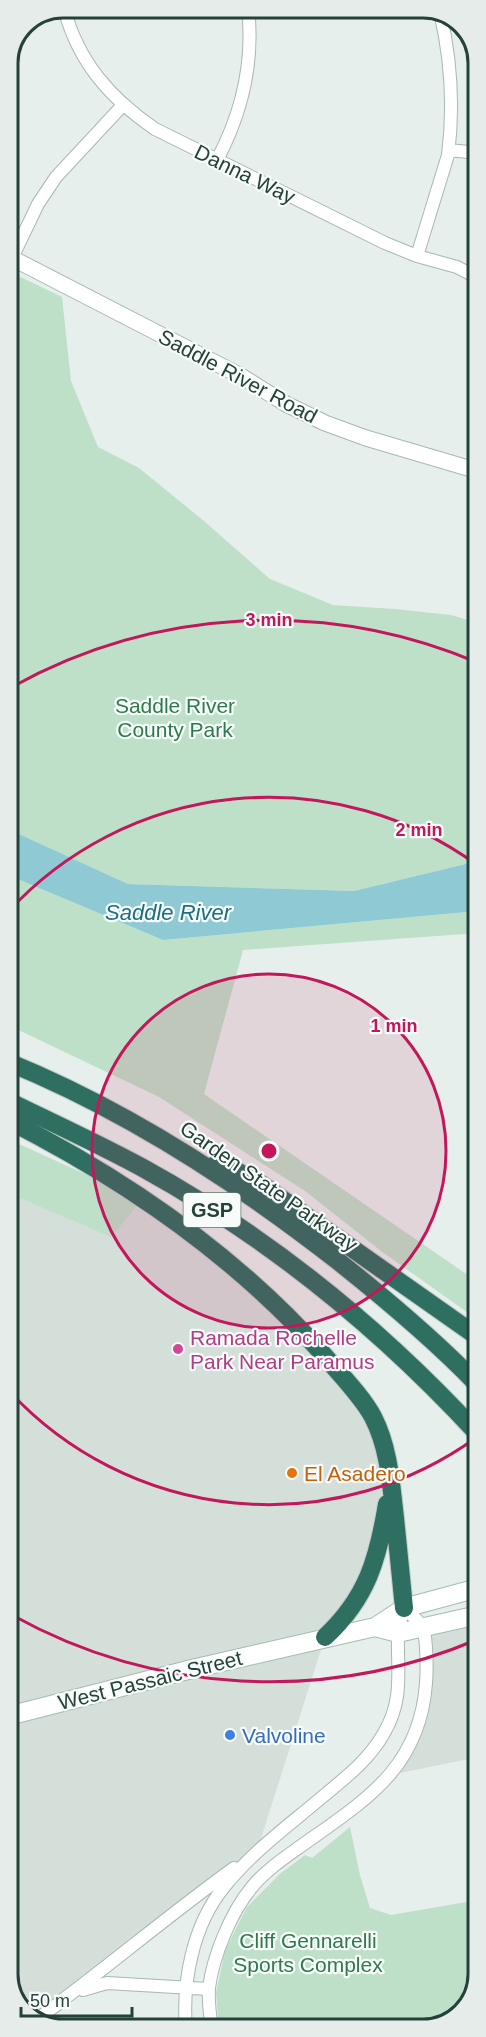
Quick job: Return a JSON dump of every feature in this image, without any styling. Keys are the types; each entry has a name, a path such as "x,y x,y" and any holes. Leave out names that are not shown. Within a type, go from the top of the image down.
{"highway":[{"name":"Garden State Parkway","path":"18,1067 100,1105 171,1144 237,1186 302,1232 419,1328 468,1375"},
{"path":"100,1105 179,1140 262,1185 468,1330"},
{"name":"GSP","path":"18,1106 144,1169 212,1209 338,1301 387,1344 468,1423"},
{"path":"18,1125 104,1172 206,1243 254,1284 306,1335 347,1382 373,1416 385,1446 404,1608"},
{"path":"325,1637 350,1611 372,1571 381,1539 390,1478"}],"main road":[{"path":"375,1627 404,1608 468,1591"},
{"path":"375,1627 398,1632 468,1617"},
{"name":"West Passaic Street","path":"18,1713 291,1645 375,1627"}],"street":[{"name":"Danna Way","path":"68,18 76,41 89,65 105,87 123,105 155,129 385,243 468,273"},
{"path":"217,160 230,136 241,103 248,71 249,18"},
{"path":"417,256 449,150 451,99 449,65 442,22"},
{"path":"18,242 38,204 56,177 123,105"},
{"path":"449,150 468,152"},
{"name":"Saddle River Road","path":"18,261 241,376 286,404 325,423 366,438 468,468"},
{"path":"211,2019 209,1989 217,1954 232,1920 252,1887 280,1861 352,1809 390,1775 406,1755 417,1730 424,1704 427,1670 423,1627 404,1608"},
{"path":"43,2014 191,1899 257,1851 353,1771 370,1754 386,1731 395,1706 400,1682 398,1632 404,1608"},
{"path":"186,2019 186,1987 193,1951 204,1918 223,1888 257,1851"},
{"path":"56,2005 76,1992 107,1983 209,1989"}],"shaded area":[{"path":"18,1197 111,1236 139,1204 206,1243 373,1416 390,1478 372,1571 325,1637 257,1851 43,2014 27,2001 21,1991 18,1974"},
{"path":"468,1617 468,1759 390,1775 424,1704 423,1627"}],"green space":[{"name":"Saddle River County Park","path":"18,276 62,297 71,381 98,447 139,468 270,579 333,605 451,615 468,620 468,863 354,891 128,884 18,834"},
{"path":"18,879 163,940 468,912 468,934 243,950 204,1094 468,1275 468,1313 381,1251 305,1191 159,1097 18,1030"},
{"path":"18,1144 107,1184 139,1204 111,1237 18,1197"},
{"name":"Cliff Gennarelli Sports Complex","path":"350,1827 370,1908 391,1915 468,1902 468,1980 462,1996 453,2008 440,2016 423,2019 218,2019 216,1993 225,1950 247,1907 281,1873 305,1855 312,1858"}],"water":[{"name":"Saddle River","path":"18,834 128,884 354,891 468,863 468,912 163,940 18,879"}],"place":[{"name":"Ramada Rochelle Park Near Paramus","path":"178,1349"},
{"name":"El Asadero","path":"292,1473"},
{"name":"Valvoline","path":"230,1735"}]}
